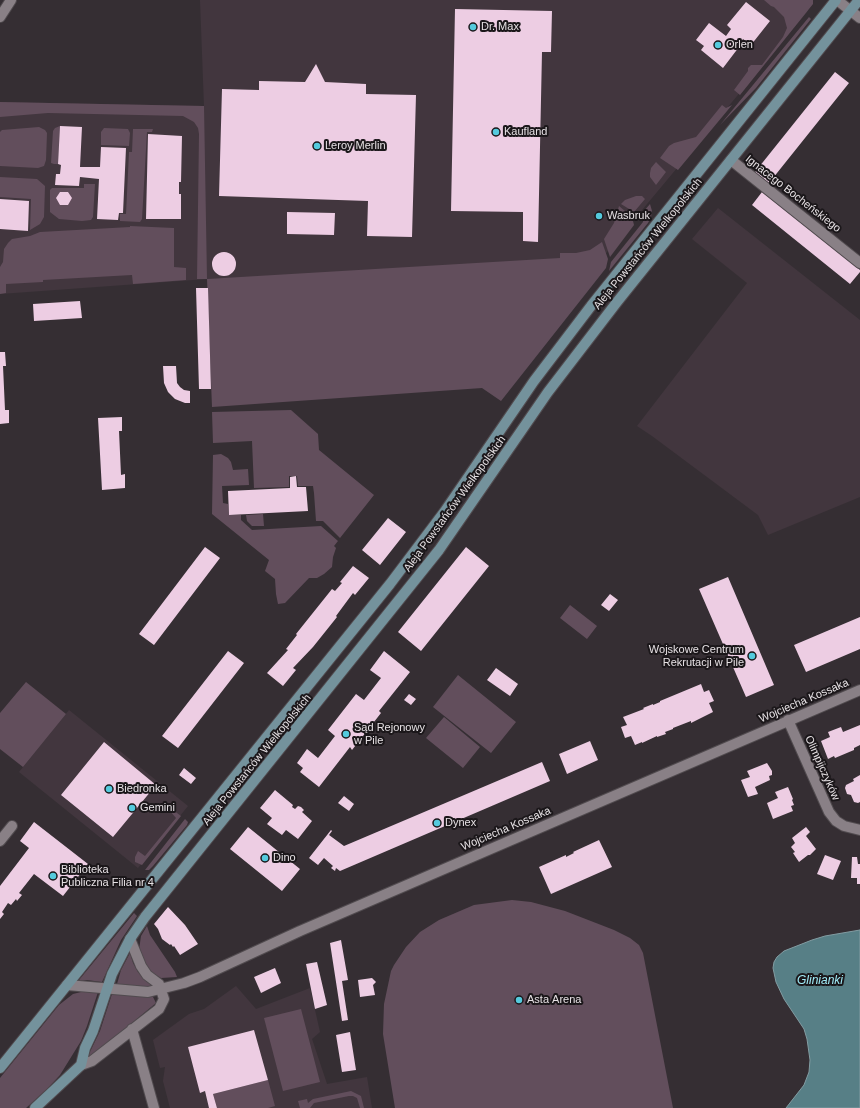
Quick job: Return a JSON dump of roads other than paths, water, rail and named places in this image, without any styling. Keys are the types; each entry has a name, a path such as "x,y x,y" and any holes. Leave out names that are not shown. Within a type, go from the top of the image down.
{"main road":[{"name":"Aleja Powstańców Wielkopolskich","path":"0,1068 390,584 445,510 534,381 591,306 836,0"},
{"name":"Aleja Powstańców Wielkopolskich","path":"81,1065 85,1048 93,1031 112,974 130,939 145,917 439,550 548,392 617,302 859,0"},
{"path":"34,1108 81,1065"}],"street":[{"path":"0,17 11,0"},
{"path":"836,0 860,18"},
{"name":"Ignacego Bocheńskiego","path":"731,160 860,263"},
{"name":"Wojciecha Kossaka","path":"67,985 148,992 184,983 300,931 860,690"},
{"name":"Olimpijczyków","path":"788,720 829,812 844,826 860,830"},
{"path":"0,841 12,826"},
{"path":"81,1065 92,1061 159,1009 164,1000 159,984 147,975 141,966 130,939"},
{"path":"132,1029 154,1108"}],"water":[{"name":"Glinianki","path":"860,930 860,1108 786,1108 804,1085 809,1072 810,1060 804,1029 784,999 776,982 773,968 774,962 784,951 812,940 825,936"}],"place":[{"name":"Dr. Max","path":"473,27"},
{"name":"Orlen","path":"718,45"},
{"name":"Kaufland","path":"496,132"},
{"name":"Leroy Merlin","path":"317,146"},
{"name":"Wasbruk","path":"599,216"},
{"name":"Wojskowe Centrum Rekrutacji w Pile","path":"752,656"},
{"name":"Sąd Rejonowy w Pile","path":"346,734"},
{"name":"Biedronka","path":"109,789"},
{"name":"Gemini","path":"132,808"},
{"name":"Dynex","path":"437,823"},
{"name":"Dino","path":"265,858"},
{"name":"Biblioteka Publiczna Filia nr 4","path":"53,876"},
{"name":"Asta Arena","path":"519,1000"}]}
